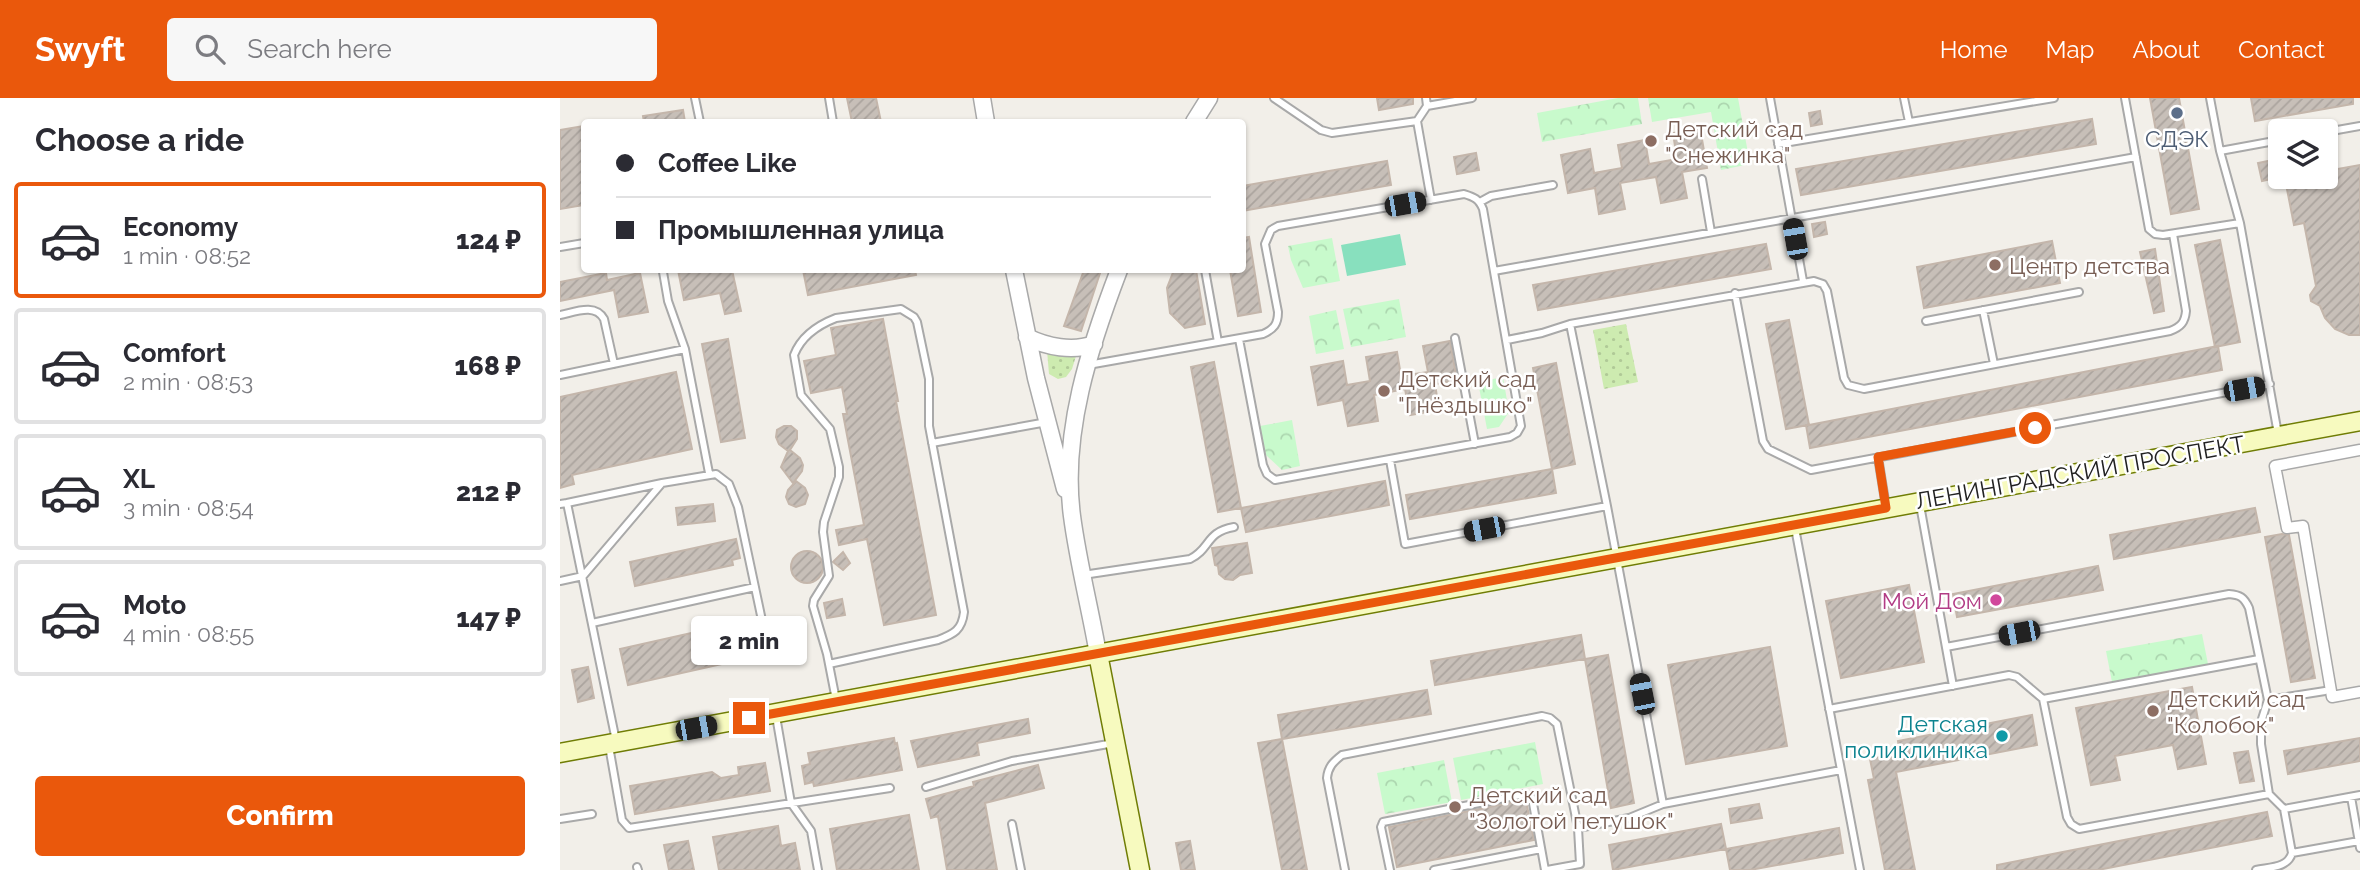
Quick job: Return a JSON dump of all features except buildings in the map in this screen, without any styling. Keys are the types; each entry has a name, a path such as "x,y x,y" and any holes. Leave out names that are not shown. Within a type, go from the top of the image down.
{"main road":[{"name":"ЛЕНИНГРАДСКИЙ ПРОСПЕКТ","path":"560,753 2360,421"},
{"path":"1098,654 1140,870"}],"street":[{"path":"982,98 986,119"},
{"path":"1196,119 1204,102"},
{"path":"1015,273 1047,422 1072,515 1098,654"},
{"path":"1072,515 1070,482 1073,432 1088,365 1118,273"},
{"path":"1027,337 1037,342 1078,349 1094,344"},
{"path":"2360,450 2275,466 2287,528 2303,526 2332,697 2360,692"}],"lane":[{"path":"695,98 699,119"},
{"path":"829,98 832,119"},
{"path":"1274,98 1321,130 1332,134 1417,121"},
{"path":"1426,98 1427,106 1417,121 1431,200"},
{"path":"1427,106 1472,98"},
{"path":"1770,98 1803,281"},
{"path":"1904,98 1909,122"},
{"path":"1778,144 2054,98"},
{"path":"2125,98 2149,229 2155,234 2173,234 2240,223"},
{"path":"2210,98 2220,151 2240,223 2279,436"},
{"path":"2338,130 2360,126"},
{"path":"2220,151 2268,142"},
{"path":"1494,271 2136,157"},
{"path":"1702,179 1711,232"},
{"path":"1480,202 1491,196 1553,185"},
{"path":"1088,365 1239,339 1272,330 1278,321 1265,244 1271,230 1278,226 1464,194 1474,197 1483,209 1521,426 1517,433 1510,437 1275,480 1267,474 1263,465 1239,339"},
{"path":"1507,340 1570,324 1803,281 1823,284 1827,291 1844,378 1848,385 1855,388 2179,328 2185,320 2186,311 2173,234"},
{"path":"560,247 581,244"},
{"path":"663,273 668,302 685,349 709,473"},
{"path":"1206,273 1218,342"},
{"path":"1926,321 2079,292"},
{"path":"1735,293 1763,441 1768,449 1811,470 2270,384"},
{"path":"829,664 938,640 959,630 964,612 929,426 929,379 917,322 907,311 893,309 836,318 820,326 797,348 794,363 801,396 830,429 839,467 839,477 823,531 830,576 813,606 836,702"},
{"path":"560,315 590,310 601,313 614,364"},
{"path":"1983,310 1994,364"},
{"path":"1570,324 1663,804"},
{"path":"1455,338 1475,444"},
{"path":"560,375 685,349"},
{"path":"932,443 1047,422"},
{"path":"1878,457 1886,508"},
{"path":"1390,460 1405,544 1607,506"},
{"path":"767,644 738,507 729,484 722,477 709,473 564,503 592,623 622,820 629,828 890,788"},
{"path":"560,581 583,576 662,483"},
{"path":"1919,502 1953,686"},
{"path":"1794,525 1860,870"},
{"path":"1083,575 1191,559 1200,553 1214,533 1234,527"},
{"path":"592,623 755,587"},
{"path":"1946,647 2229,594 2245,599 2267,700 2260,732 2269,794 2284,809 2292,853 2285,864 2256,870"},
{"path":"2043,699 2259,659"},
{"path":"1829,709 2009,675 2017,677 2043,699 2067,817 2071,824 2079,829 2269,794"},
{"path":"2267,700 2325,691"},
{"path":"776,713 791,803 811,831 818,870"},
{"path":"1345,870 1327,778 1333,761 1342,755 1542,716 1558,724 1578,828 1580,867 1546,870 1532,798 1525,794 1383,822 1381,828 1390,870"},
{"path":"926,787 1012,761 1116,742"},
{"path":"1578,828 1629,818 1663,804 1841,770"},
{"path":"2284,809 2360,795"},
{"path":"2292,853 2359,845 2351,797"},
{"path":"560,819 592,814"},
{"path":"1012,824 1021,870"},
{"path":"1434,870 1541,849"}],"green space":[{"path":"1618,98 1638,98 1642,124 1542,142 1537,113"},
{"path":"1648,98 1738,98 1750,164 1721,170 1711,112 1652,122"},
{"path":"1400,234 1406,265 1347,276 1341,245"},
{"path":"1332,238 1340,281 1303,288 1288,246"},
{"path":"1399,299 1406,337 1351,347 1343,309"},
{"path":"1336,310 1344,349 1316,354 1309,316"},
{"path":"1626,324 1638,382 1604,389 1593,330"},
{"path":"1047,350 1074,353 1076,356 1072,369 1066,377 1058,379 1049,374"},
{"path":"1503,377 1509,412 1499,427 1487,429 1478,382"},
{"path":"1292,420 1300,466 1282,470 1266,455 1260,426"},
{"path":"2202,634 2208,664 2112,682 2106,651"},
{"path":"1535,742 1543,784 1461,800 1453,758"},
{"path":"1444,760 1452,802 1385,814 1377,773"}],"place":[{"name":"СДЭК","path":"2177,113"},
{"name":"Детский сад \"Снежинка\"","path":"1651,141"},
{"name":"Центр детства","path":"1995,265"},
{"name":"Детский сад \"Гнёздышко\"","path":"1384,391"},
{"name":"Мой Дом","path":"1996,600"},
{"name":"Детский сад \"Колобок\"","path":"2153,711"},
{"name":"Детская поликлиника","path":"2002,736"},
{"name":"Детский сад \"Золотой петушок\"","path":"1455,807"}],"route":[{"path":"749,718 1886,508 1878,457 2035,428"}]}
